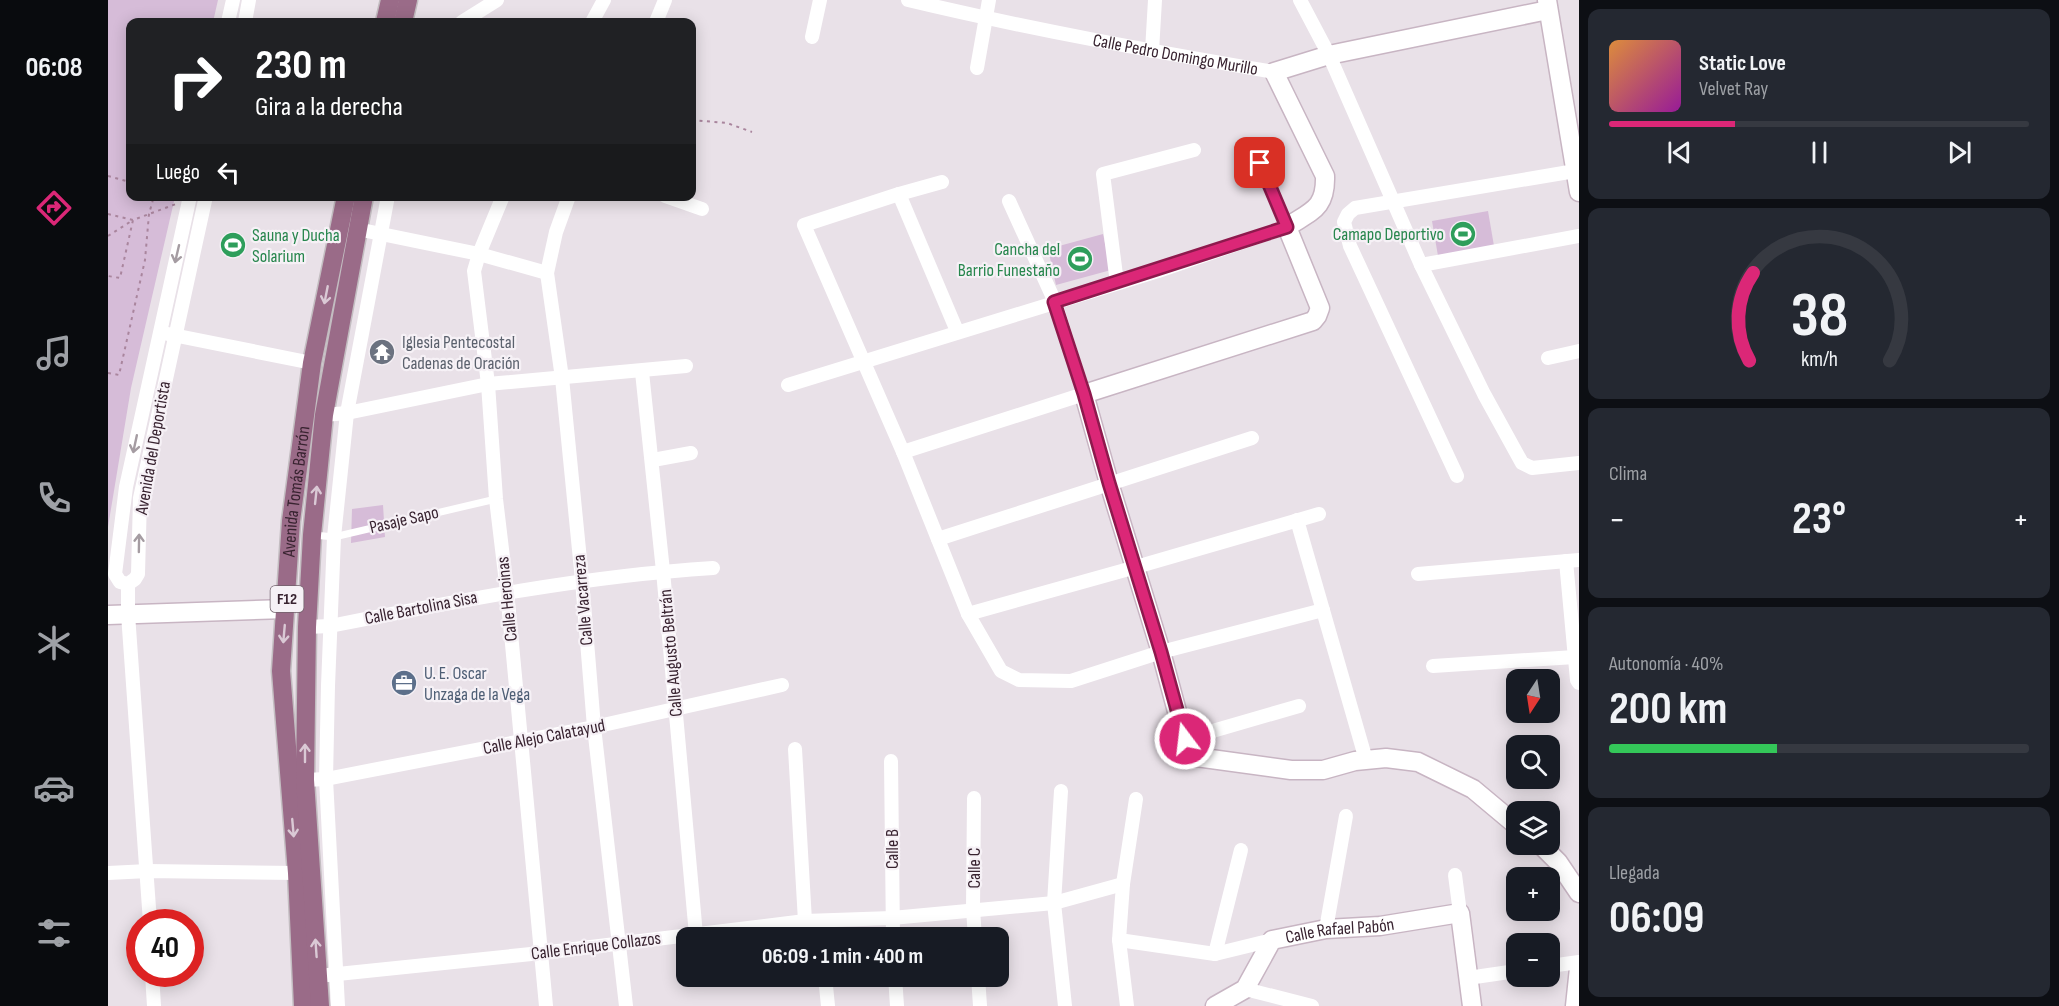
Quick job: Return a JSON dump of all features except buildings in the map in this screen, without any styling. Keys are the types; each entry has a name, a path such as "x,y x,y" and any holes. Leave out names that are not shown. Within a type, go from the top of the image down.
{"main road":[{"path":"386,18 390,0"},
{"path":"404,18 408,0"},
{"name":"Avenida Tomás Barrón","path":"303,1006 297,873 281,671 291,521 312,363 345,201"},
{"name":"Avenida Tomás Barrón","path":"320,1006 327,975 305,780 307,627 312,535 324,415 363,201"}],"street":[{"path":"229,18 233,0"},
{"path":"246,18 249,0"},
{"path":"468,18 497,0"},
{"path":"594,18 604,0"},
{"path":"658,18 665,0"},
{"path":"812,37 820,0"},
{"name":"Calle Pedro Domingo Murillo","path":"908,0 1152,51 1274,72 1329,55 1547,5"},
{"path":"977,68 989,0"},
{"path":"1152,51 1155,0"},
{"path":"1300,0 1329,55 1421,265 1484,394 1522,463 1532,468 1579,463"},
{"path":"1547,5 1579,192"},
{"path":"788,385 1117,283 1287,227 1321,204 1326,191 1325,177 1274,72"},
{"path":"1117,283 1103,174 1194,150"},
{"path":"903,452 1313,321 1320,308 1260,163"},
{"path":"1457,476 1350,246 1344,222 1355,208 1575,171"},
{"path":"942,182 804,225 903,452 968,614 1001,671 1019,680 1071,681 1161,652 1323,610"},
{"path":"898,194 957,331"},
{"name":"Avenida del Deportista","path":"189,201 126,487 115,574 120,582 128,584 138,574 140,498 205,201"},
{"path":"338,1006 327,975 326,779 334,537 347,413 387,201"},
{"name":"Calle Heroinas","path":"501,201 478,254 474,271 488,384 496,499 507,591 546,1006"},
{"name":"Calle Vacarreza","path":"567,201 556,232 547,273 562,378 594,727 626,1006"},
{"path":"679,201 702,209"},
{"path":"1009,201 1054,302 1084,394 1161,652 1189,756 1291,770 1323,770 1386,758 1418,762 1473,789 1506,817"},
{"path":"357,229 478,254 547,273"},
{"path":"1421,265 1579,236"},
{"path":"160,333 312,363"},
{"path":"1548,358 1579,351"},
{"path":"324,415 347,413 488,384 642,372 686,366"},
{"name":"Calle Augusto Beltrán","path":"642,372 653,460 695,927"},
{"path":"938,539 1252,438"},
{"path":"653,460 691,453"},
{"path":"968,614 1319,514"},
{"path":"1297,520 1366,760"},
{"path":"1418,574 1573,560 1575,657 1579,683"},
{"name":"Calle Bartolina Sisa","path":"307,627 330,626 507,591 582,580 713,568"},
{"path":"128,584 128,614 149,909"},
{"path":"108,615 286,609"},
{"path":"1433,666 1575,657"},
{"name":"Calle Alejo Calatayud","path":"305,780 326,779 594,727 782,685"},
{"path":"1185,739 1299,706"},
{"path":"795,749 812,921 815,927"},
{"name":"Calle B","path":"891,761 892,927"},
{"path":"1061,791 1054,903 1065,1006"},
{"name":"Calle C","path":"974,798 975,927"},
{"path":"1127,1006 1119,940 1123,884 1136,799"},
{"path":"1326,929 1347,816"},
{"path":"1215,954 1241,850"},
{"path":"1551,855 1579,893"},
{"path":"108,873 148,871 297,873"},
{"path":"1455,875 1472,1006"},
{"name":"Calle Enrique Collazos","path":"762,927 812,921 892,918 1054,903 1123,884"},
{"name":"Calle Rafael Pabón","path":"1215,1006 1245,988 1272,940 1326,929 1380,927 1460,913"},
{"name":"Calle Enrique Collazos","path":"327,975 676,937"},
{"path":"1119,940 1215,954 1272,940"},
{"path":"1560,965 1579,962"},
{"path":"1575,1006 1579,968"},
{"path":"1468,978 1506,972"},
{"path":"153,987 154,1006"},
{"path":"826,987 828,1006"},
{"path":"896,987 897,1006"},
{"path":"979,987 980,1006"},
{"path":"1245,988 1312,1006"}],"lane":[{"name":"Pasaje Sapo","path":"312,535 334,537 496,499"}],"path":[{"path":"696,120 727,123 752,132"},
{"path":"108,176 126,181"},
{"path":"108,373 119,375 145,260 149,214 153,201"},
{"path":"108,236 134,220 174,203 189,201"},
{"path":"108,214 134,220"},
{"path":"108,276 120,278 134,220"}],"shaded area":[{"path":"108,0 218,0 214,18 126,18 126,201 174,201 131,388 108,527"},
{"name":"Camapo Deportivo","path":"1488,211 1494,246 1438,256 1432,221"},
{"name":"Cancha del Barrio Funestaño","path":"1103,234 1111,270 1056,285 1048,249"},
{"path":"383,505 385,537 351,543 352,509"}],"place":[{"name":"Camapo Deportivo","path":"1463,234"},
{"name":"Sauna y Ducha Solarium","path":"233,245"},
{"name":"Cancha del Barrio Funestaño","path":"1080,259"},
{"name":"Iglesia Pentecostal Cadenas de Oración","path":"382,352"},
{"name":"U. E. Oscar Unzaga de la Vega","path":"404,683"}],"route":[{"path":"1185,739 1136,567 1054,302 1287,227 1260,163"}]}
